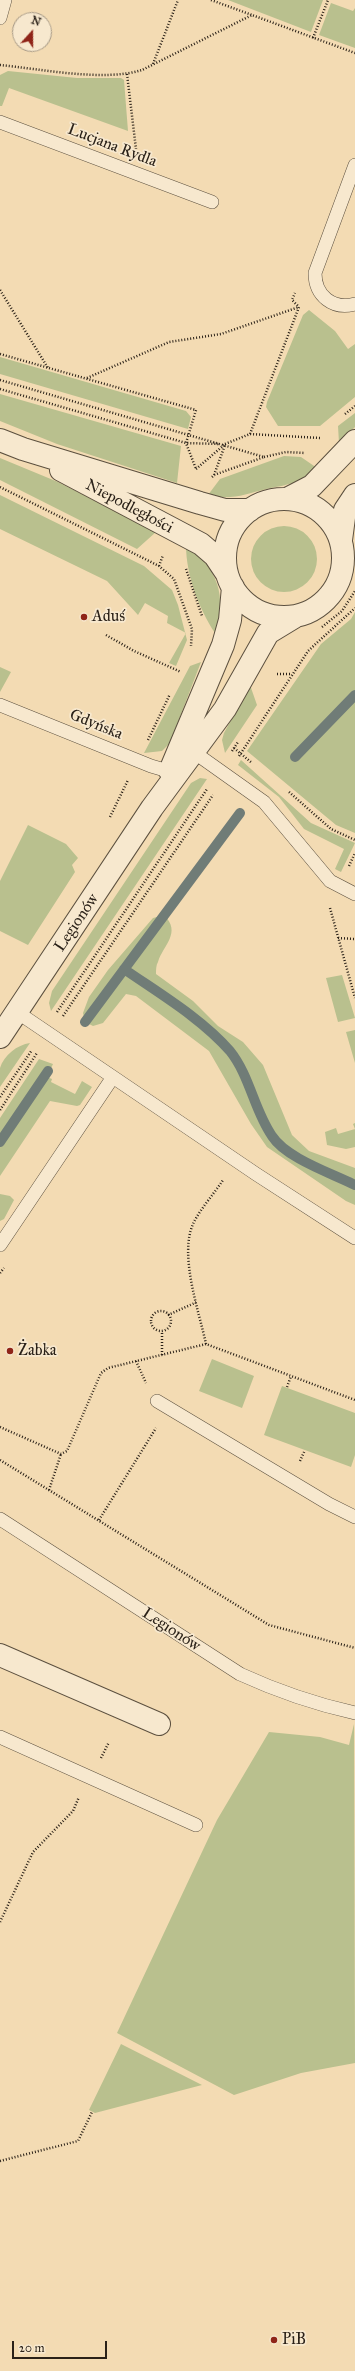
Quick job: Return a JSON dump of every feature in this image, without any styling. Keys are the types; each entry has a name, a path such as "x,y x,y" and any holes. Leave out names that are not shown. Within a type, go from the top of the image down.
{"street":[{"name":"Niepodległości","path":"0,440 23,449 200,503 225,510 250,510"},
{"path":"287,499 313,506 325,515 341,540 344,554 343,568 339,581 332,593 322,604 311,611 296,616 284,617 261,613 246,603 230,581 225,559 229,536 239,520 250,510 263,503 287,499 312,486 355,441"},
{"name":"Niepodległości","path":"23,449 201,544 215,556 230,581"},
{"path":"341,540 345,510 355,495"},
{"name":"Legionów","path":"188,748 204,684 223,645 230,620 230,581"},
{"name":"Legionów","path":"0,1037 152,808 188,748 225,709 268,633 296,616"},
{"path":"0,1656 159,1724"}],"lane":[{"path":"0,18 5,0"},
{"name":"Lucjana Rydla","path":"0,122 212,202"},
{"path":"355,165 315,273 318,288 329,301 342,306 355,304"},
{"name":"Gdyńska","path":"0,705 174,773"},
{"path":"188,748 264,802 330,881 355,894"},
{"path":"17,1012 355,1238"},
{"path":"0,1245 113,1077"},
{"path":"157,1401 322,1501 355,1517"},
{"name":"Legionów","path":"0,1519 240,1674 266,1686 324,1706 355,1712"},
{"path":"0,1737 196,1825"}],"path":[{"path":"153,64 178,0"},
{"path":"211,0 355,52"},
{"path":"313,38 328,0"},
{"path":"0,65 95,74 127,74 153,64 252,15"},
{"path":"127,74 133,132"},
{"path":"0,290 48,368"},
{"path":"87,378 169,342 221,334 299,308"},
{"path":"0,354 196,410 186,443 196,468"},
{"path":"0,380 225,444"},
{"path":"0,389 186,443 225,444 250,434 284,437"},
{"path":"214,475 225,444"},
{"path":"0,488 159,566 174,579 192,628 189,653"},
{"path":"0,1110 47,1033 223,772 240,753 308,652 355,608"},
{"path":"106,635 134,651 181,672"},
{"path":"178,679 184,665"},
{"path":"138,760 171,692"},
{"path":"234,748 258,767"},
{"path":"0,1097 156,882 223,772"},
{"path":"287,791 331,829 355,840"},
{"path":"355,854 330,908 355,998"},
{"path":"338,938 355,939"},
{"path":"206,1344 189,1265 189,1247 193,1224 227,1174"},
{"path":"0,1273 4,1267"},
{"path":"168,1315 197,1302"},
{"path":"160,1311 168,1315 171,1320 170,1326 162,1331 153,1328 152,1317 160,1311"},
{"path":"162,1331 162,1355"},
{"path":"49,1490 61,1454 67,1451 101,1373 108,1368 206,1344 355,1400"},
{"path":"287,1387 291,1376"},
{"path":"0,1427 61,1454"},
{"path":"99,1520 156,1428 162,1432"},
{"path":"0,1460 269,1625 355,1648"},
{"path":"99,1763 109,1742"},
{"path":"0,1922 32,1852 73,1811 81,1793"},
{"path":"0,2161 78,2141 92,2112"}],"green space":[{"path":"228,0 323,0 311,32"},
{"path":"331,3 353,11 355,8 355,48 319,35"},
{"path":"8,71 77,78 121,78 124,80 128,131 9,88 2,106 0,106 0,75"},
{"path":"309,310 335,331 348,349 355,344 355,397 320,426 278,426 266,407 267,402 303,315"},
{"path":"0,357 186,411 191,417 188,429 0,374"},
{"path":"0,394 181,446 177,483 57,444 0,421"},
{"path":"355,413 355,427 339,443 338,426"},
{"path":"284,456 301,457 317,468 306,477 287,485 231,497 216,497 208,495 220,479"},
{"path":"0,458 58,482 156,532 137,549 0,480"},
{"path":"0,495 144,566 172,590 178,605 185,633 167,623 168,616 145,603 138,615 107,581 0,529"},
{"path":"284,526 297,529 307,536 314,546 317,559 314,572 307,582 297,589 284,592 271,589 261,582 254,572 251,559 254,546 261,536 271,529"},
{"path":"186,545 205,563 217,584 220,595 220,607 219,620 215,633 209,624 194,591 188,568"},
{"path":"355,612 355,833 336,825 247,751 321,644 351,619"},
{"path":"185,634 187,640 176,666 169,663"},
{"path":"201,662 170,743 162,751 144,753 190,666"},
{"path":"0,667 11,672 0,692"},
{"path":"250,685 257,705 225,753 222,740 224,733"},
{"path":"241,760 311,823 355,843 341,872 335,869 344,849 304,829 279,797 238,765"},
{"path":"200,778 207,779 51,1011 49,1003 52,991 191,783"},
{"path":"28,825 66,844 78,858 72,865 75,872 28,945 0,931 0,881"},
{"path":"164,915 169,921 171,933 170,939 157,963 156,974 193,1001 218,1026 243,1042 263,1065 292,1135 309,1151 355,1168 355,1205 346,1201 267,1147 251,1124 209,1051 136,996 126,994 103,1023 93,1026 85,1022 83,1013 89,997 108,970 153,918"},
{"path":"342,975 355,1018 338,1022 326,978"},
{"path":"355,1030 355,1063 346,1032"},
{"path":"30,1043 0,1087 0,1068 2,1063 16,1048"},
{"path":"39,1059 53,1064 47,1077 52,1079 51,1082 75,1094 82,1081 92,1087 80,1105 77,1106 50,1101 0,1176 0,1118"},
{"path":"336,1128 338,1134 355,1129 355,1147 346,1149 327,1145 325,1132"},
{"path":"0,1194 10,1196 14,1200 4,1219 0,1221"},
{"path":"212,1359 254,1376 242,1408 199,1391"},
{"path":"282,1386 355,1413 355,1455 351,1467 264,1435"},
{"path":"354,1724 355,2063 301,2073 234,2095 117,2033 217,1820 269,1732 320,1737 349,1745"},
{"path":"121,2044 202,2085 95,2113 89,2110"}],"waterway":[{"path":"295,757 355,695"},
{"path":"85,1022 240,813"},
{"path":"124,969 193,1017 219,1039 230,1051 242,1071 266,1126 279,1144 298,1158 355,1185"},
{"path":"0,1142 48,1071"}],"place":[{"name":"Aduś","path":"84,617"},
{"name":"Żabka","path":"10,1351"},
{"name":"PiB","path":"274,2340"}]}
